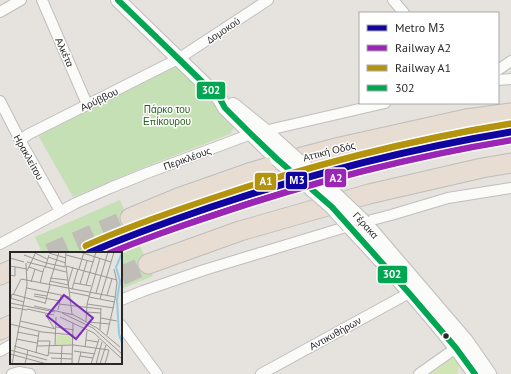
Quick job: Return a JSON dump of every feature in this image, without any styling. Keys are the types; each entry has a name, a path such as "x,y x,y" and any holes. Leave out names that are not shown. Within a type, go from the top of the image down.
{"highway":[{"name":"Αττική Οδός","path":"130,218 178,198 252,172 296,159 340,147 466,120 511,113"},
{"path":"148,264 240,231 369,194 482,168 511,163"},
{"path":"0,275 10,270"},
{"path":"0,330 10,325"}],"street":[{"path":"0,12 21,0"},
{"name":"Αλκέτα","path":"42,0 88,104"},
{"name":"Γέρακα","path":"118,0 178,60 220,99 225,108 319,179 364,222 466,341 489,374"},
{"name":"Δομοκού","path":"178,60 268,0"},
{"path":"394,0 403,12"},
{"name":"Αρύββου","path":"20,140 88,104 178,60"},
{"path":"499,69 511,61"},
{"path":"499,80 511,79"},
{"name":"Ηρακλείτου","path":"0,101 60,212"},
{"name":"Περικλέους","path":"0,244 89,197 147,173 258,133 381,104"},
{"name":"Γέρακα","path":"258,133 277,159 332,208 349,226 409,293 476,374"},
{"path":"122,300 204,270 349,226 448,198 511,188"},
{"name":"Αντικυθήρων","path":"261,374 409,293"},
{"path":"122,326 157,374"},
{"path":"0,351 10,346"},
{"path":"420,374 456,348"},
{"path":"12,374 19,372 30,374"}],"green space":[{"name":"Πάρκο του Επίκουρου","path":"175,65 236,124 230,134 73,197 38,135"},
{"path":"120,200 153,276 122,289 122,252 42,252 35,237"},
{"path":"455,356 461,362 457,374 429,374"}],"tunnel":[{"path":"51,252 130,218"},
{"path":"122,276 148,264"}],"metro line":[{"name":"Μ3","path":"91,252 119,240 211,207 322,173 397,154 511,132"}],"rail line":[{"name":"A1","path":"86,246 161,216 320,165 433,138 510,124"},
{"name":"A2","path":"112,252 198,220 323,181 435,154 511,140"}],"transit line":[{"name":"302","path":"118,0 220,99 225,108 251,134 332,207 409,293 456,348 475,374"}]}
